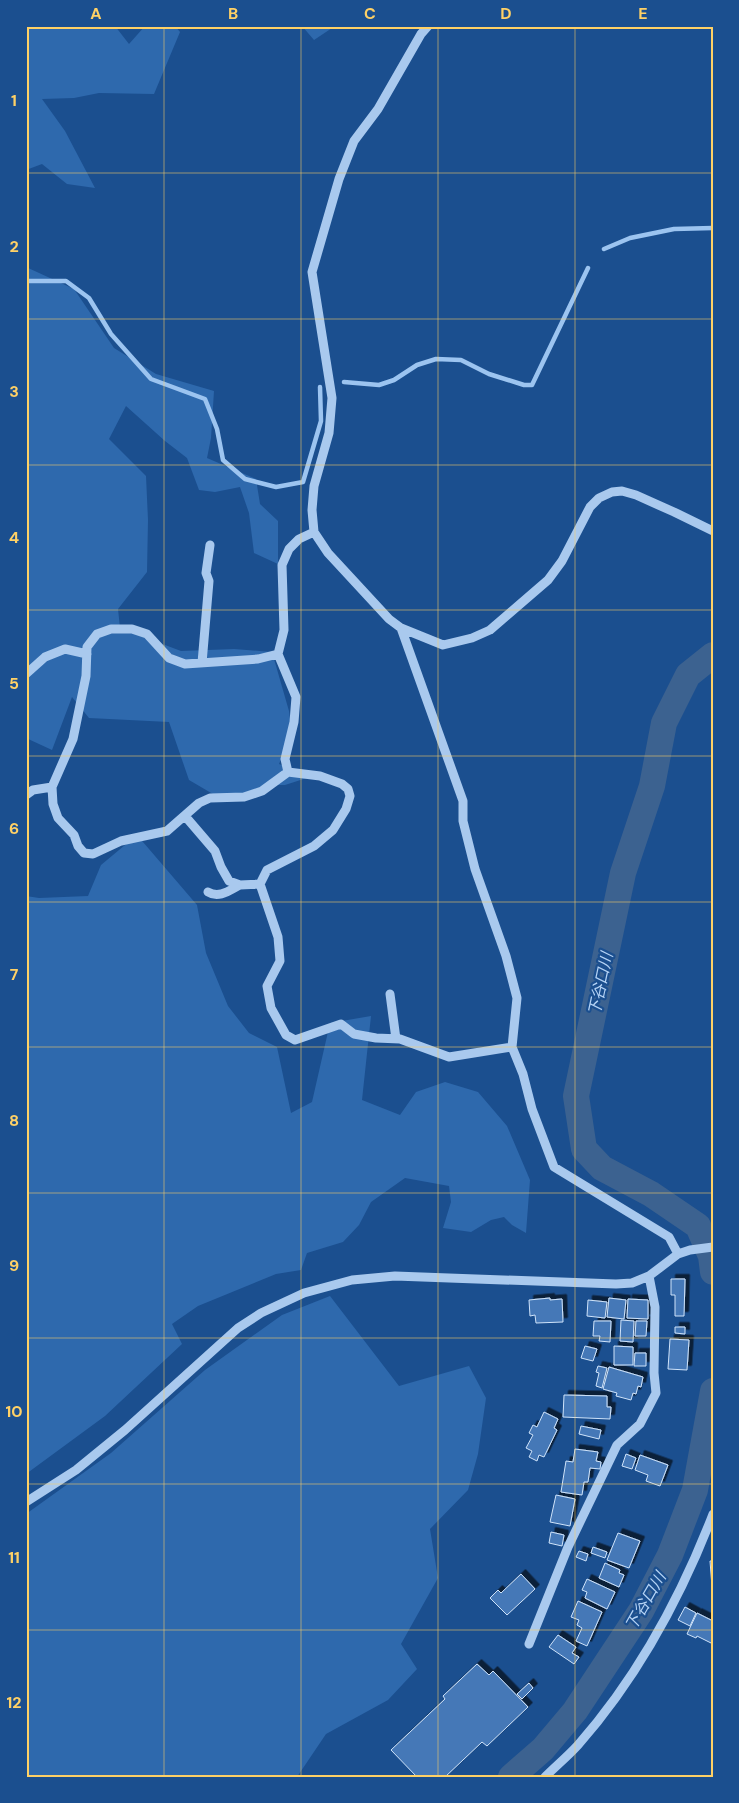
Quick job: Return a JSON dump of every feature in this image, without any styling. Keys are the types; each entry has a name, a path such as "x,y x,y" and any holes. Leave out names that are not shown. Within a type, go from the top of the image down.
{"street":[{"path":"428,26 421,34 378,109 354,142 339,179 312,272 332,398 329,433 314,486 312,510 314,532 328,553 389,619 401,628 443,645 472,638 490,630 548,580 562,561 590,507 599,498 612,492 622,491 636,495 713,531"},
{"path":"288,772 285,759 294,722 296,697 278,654 284,630 282,565 289,549 299,538 314,532"},
{"path":"202,663 209,582 206,573 210,545"},
{"path":"278,654 258,659 185,664 168,658 147,634 132,628 111,629 97,634 87,647 86,676 74,739 52,787 53,804 58,818 74,835 78,846 84,853 93,854 121,841 167,831 199,803 210,798 244,797 262,792 288,772 320,776 342,784 348,789 350,796 346,808 333,830 314,846 267,870 260,884 278,937 280,961 267,986 271,1008 286,1035 295,1040 341,1024 354,1034 376,1038 396,1038 449,1057 512,1047"},
{"path":"401,628 463,800 463,821 475,868 506,956 517,998 512,1047 523,1074 532,1109 554,1167 669,1237 678,1254"},
{"path":"26,674 44,657 65,649 87,654"},
{"path":"26,795 33,790 52,787"},
{"path":"185,816 215,851 229,881 240,884 260,884"},
{"path":"208,892 212,895 219,895 240,884"},
{"path":"390,994 396,1038"},
{"path":"26,1502 76,1470 125,1430 238,1328 261,1313 304,1293 352,1280 395,1276 632,1283 649,1276 678,1254 690,1250 713,1247"},
{"path":"529,1644 565,1555 617,1445 640,1424 656,1393 654,1373 655,1307 649,1276"},
{"path":"545,1777 578,1746 635,1671 664,1620 705,1535 713,1514"}],"shaded area":[{"path":"26,26 115,26 129,44 145,26 175,26 180,32 154,94 99,93 74,98 42,99 65,131 95,188 67,184 42,164 26,170"},
{"path":"302,26 335,26 314,40"},
{"path":"26,267 74,289 114,348 156,374 214,391 211,438 207,458 256,479 260,504 278,521 278,564 254,553 249,513 240,487 215,492 199,490 187,458 126,406 109,439 146,476 148,520 147,572 118,609 120,628 181,651 234,649 272,652 289,711 292,734 279,764 313,776 285,785 271,785 256,792 218,797 189,780 169,722 89,718 72,697 52,750 26,738"},
{"path":"137,835 197,905 206,953 228,1006 249,1033 277,1047 291,1113 312,1102 330,1023 371,1016 362,1100 400,1115 416,1092 445,1082 478,1092 507,1126 530,1180 526,1233 512,1225 504,1217 491,1220 471,1232 443,1228 451,1202 449,1186 405,1178 371,1202 359,1225 343,1242 307,1253 301,1270 276,1274 198,1306 172,1324 182,1344 105,1416 26,1474 26,896 39,898 88,896 101,865"},
{"path":"330,1296 399,1386 469,1366 486,1398 478,1454 468,1490 430,1529 438,1578 401,1644 417,1669 388,1700 326,1734 297,1777 26,1777 26,1514 111,1453 205,1370 282,1315"}],"building":[{"path":"671,1279 685,1279 684,1316 675,1316 675,1295 671,1295"},
{"path":"550,1298 550,1300 562,1299 563,1322 536,1323 535,1315 530,1316 529,1300"},
{"path":"609,1298 626,1300 624,1319 607,1317"},
{"path":"628,1299 648,1300 648,1319 627,1318"},
{"path":"588,1300 607,1302 605,1318 587,1316"},
{"path":"621,1320 634,1321 633,1342 620,1341"},
{"path":"594,1321 611,1321 610,1342 599,1341 600,1336 593,1336"},
{"path":"636,1321 647,1321 646,1336 635,1336"},
{"path":"675,1327 685,1327 685,1334 675,1333"},
{"path":"670,1339 689,1340 687,1370 668,1369"},
{"path":"585,1346 597,1349 593,1361 581,1358"},
{"path":"614,1346 633,1347 633,1365 614,1365"},
{"path":"635,1353 646,1353 646,1366 634,1366"},
{"path":"598,1366 607,1368 602,1388 596,1386 599,1373 596,1372"},
{"path":"609,1367 643,1377 641,1387 638,1386 636,1394 633,1393 631,1400 616,1396 617,1393 603,1389"},
{"path":"564,1395 607,1396 607,1407 611,1407 610,1419 563,1417"},
{"path":"544,1412 558,1419 554,1428 557,1430 544,1457 539,1455 537,1461 529,1457 532,1451 526,1448 533,1435 529,1433 533,1425 537,1427"},
{"path":"581,1426 601,1430 599,1439 579,1434"},
{"path":"575,1449 598,1452 596,1461 601,1462 600,1469 590,1468 588,1482 584,1482 582,1495 561,1492 566,1461 573,1462"},
{"path":"626,1454 636,1458 632,1469 622,1466"},
{"path":"640,1455 668,1465 660,1486 646,1481 648,1475 635,1470"},
{"path":"556,1495 575,1499 570,1526 550,1522"},
{"path":"551,1532 564,1535 562,1546 549,1543"},
{"path":"618,1533 640,1541 629,1568 607,1560"},
{"path":"593,1547 607,1552 605,1558 591,1553"},
{"path":"579,1551 588,1554 586,1561 576,1557"},
{"path":"710,1561 713,1561 713,1600"},
{"path":"605,1563 620,1570 619,1573 624,1575 619,1587 599,1578"},
{"path":"521,1574 535,1589 507,1615 490,1598 498,1590 501,1593"},
{"path":"587,1579 615,1592 607,1609 585,1598 587,1592 582,1590"},
{"path":"578,1601 602,1612 587,1646 576,1641 582,1628 577,1625 579,1620 571,1617"},
{"path":"685,1607 696,1613 690,1626 678,1620"},
{"path":"697,1613 713,1621 713,1644 697,1636 696,1638 687,1634"},
{"path":"558,1635 576,1647 572,1653 579,1657 574,1664 549,1647"},
{"path":"477,1664 489,1675 493,1671 528,1707 487,1746 482,1742 445,1777 417,1777 391,1750 445,1699 443,1696"},
{"path":"529,1683 533,1688 522,1699 517,1694"}],"waterway":[{"path":"604,249 630,238 674,229 713,228"},
{"path":"344,382 379,385 394,380 417,365 436,359 461,360 489,374 524,385 532,385 588,268"},
{"path":"26,281 66,281 89,298 111,334 151,379 205,399 217,429 223,460 245,479 276,487 303,482 321,421 320,387"},
{"name":"下谷口川","path":"713,655 688,675 664,723 652,786 623,873 576,1096 584,1149 602,1168 651,1194 698,1226 711,1256 713,1272"},
{"name":"下谷口川","path":"511,1777 543,1749 575,1711 641,1611 670,1555 695,1490 713,1391"}]}
